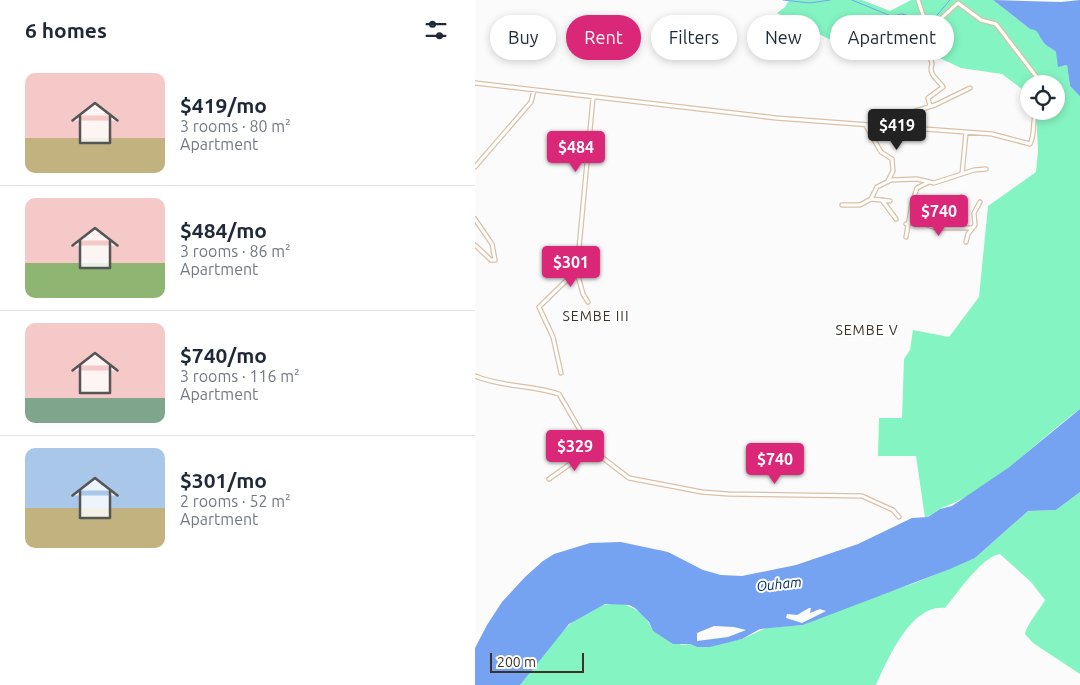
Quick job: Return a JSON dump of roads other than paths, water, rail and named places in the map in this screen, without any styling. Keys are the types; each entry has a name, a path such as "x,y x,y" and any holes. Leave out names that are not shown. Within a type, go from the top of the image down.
{"street":[{"path":"918,0 923,15"},
{"path":"946,15 959,4 981,20 996,24 1035,75"},
{"path":"930,106 928,98 943,87 933,77 930,70 931,60"},
{"path":"475,83 593,98 866,126 925,128 992,134 1030,144 1034,137 1035,120"},
{"path":"882,127 893,124 909,113 970,88"},
{"path":"475,167 531,102 535,90"},
{"path":"561,373 553,337 539,307 568,279 575,265 579,250 593,98"},
{"path":"866,126 881,152 892,159 893,171 888,182"},
{"path":"962,174 966,133"},
{"path":"871,199 877,187 888,182 917,179 934,183 986,169"},
{"path":"906,237 906,224 917,188 931,182"},
{"path":"912,203 930,211 941,209 961,197"},
{"path":"842,205 860,205 871,199 890,201"},
{"path":"882,200 896,219"},
{"path":"966,242 975,225 974,213 980,202"},
{"path":"475,220 492,244 495,260 491,260 475,246"},
{"path":"906,224 917,222 935,228 972,228"},
{"path":"575,265 583,294 589,302"},
{"path":"475,376 486,381 542,388 559,394 591,449 617,470 635,480 728,494 862,496 893,510 899,517"},
{"path":"549,479 591,449"}],"water":[{"path":"993,0 1061,2 1080,0 1080,96 1070,86 1067,65 1058,67 1056,52 1044,43 1037,31 1030,29"},
{"name":"Ouham","path":"1080,409 1080,492 1056,510 1028,511 975,558 803,625 760,629 742,639 710,647 673,644 653,631 649,622 635,608 629,605 605,604 569,624 520,685 475,685 475,648 487,625 502,602 525,577 554,554 590,543 621,542 668,552 703,570 721,575 742,576 796,565 858,544 912,518 928,517 940,509 952,506 1008,468","holes":["811,608 810,613 820,609 826,611 802,623 786,618 787,614 797,615","714,626 734,627 746,630 728,637 697,641 697,633"]}],"waterway":[{"path":"783,0 810,3 830,0"},
{"path":"852,0 889,15"},
{"path":"937,15 950,0"},
{"path":"896,15 906,15"}],"district":[{"name":"SEMBE III","path":"596,316"},
{"name":"SEMBE V","path":"867,330"}]}
